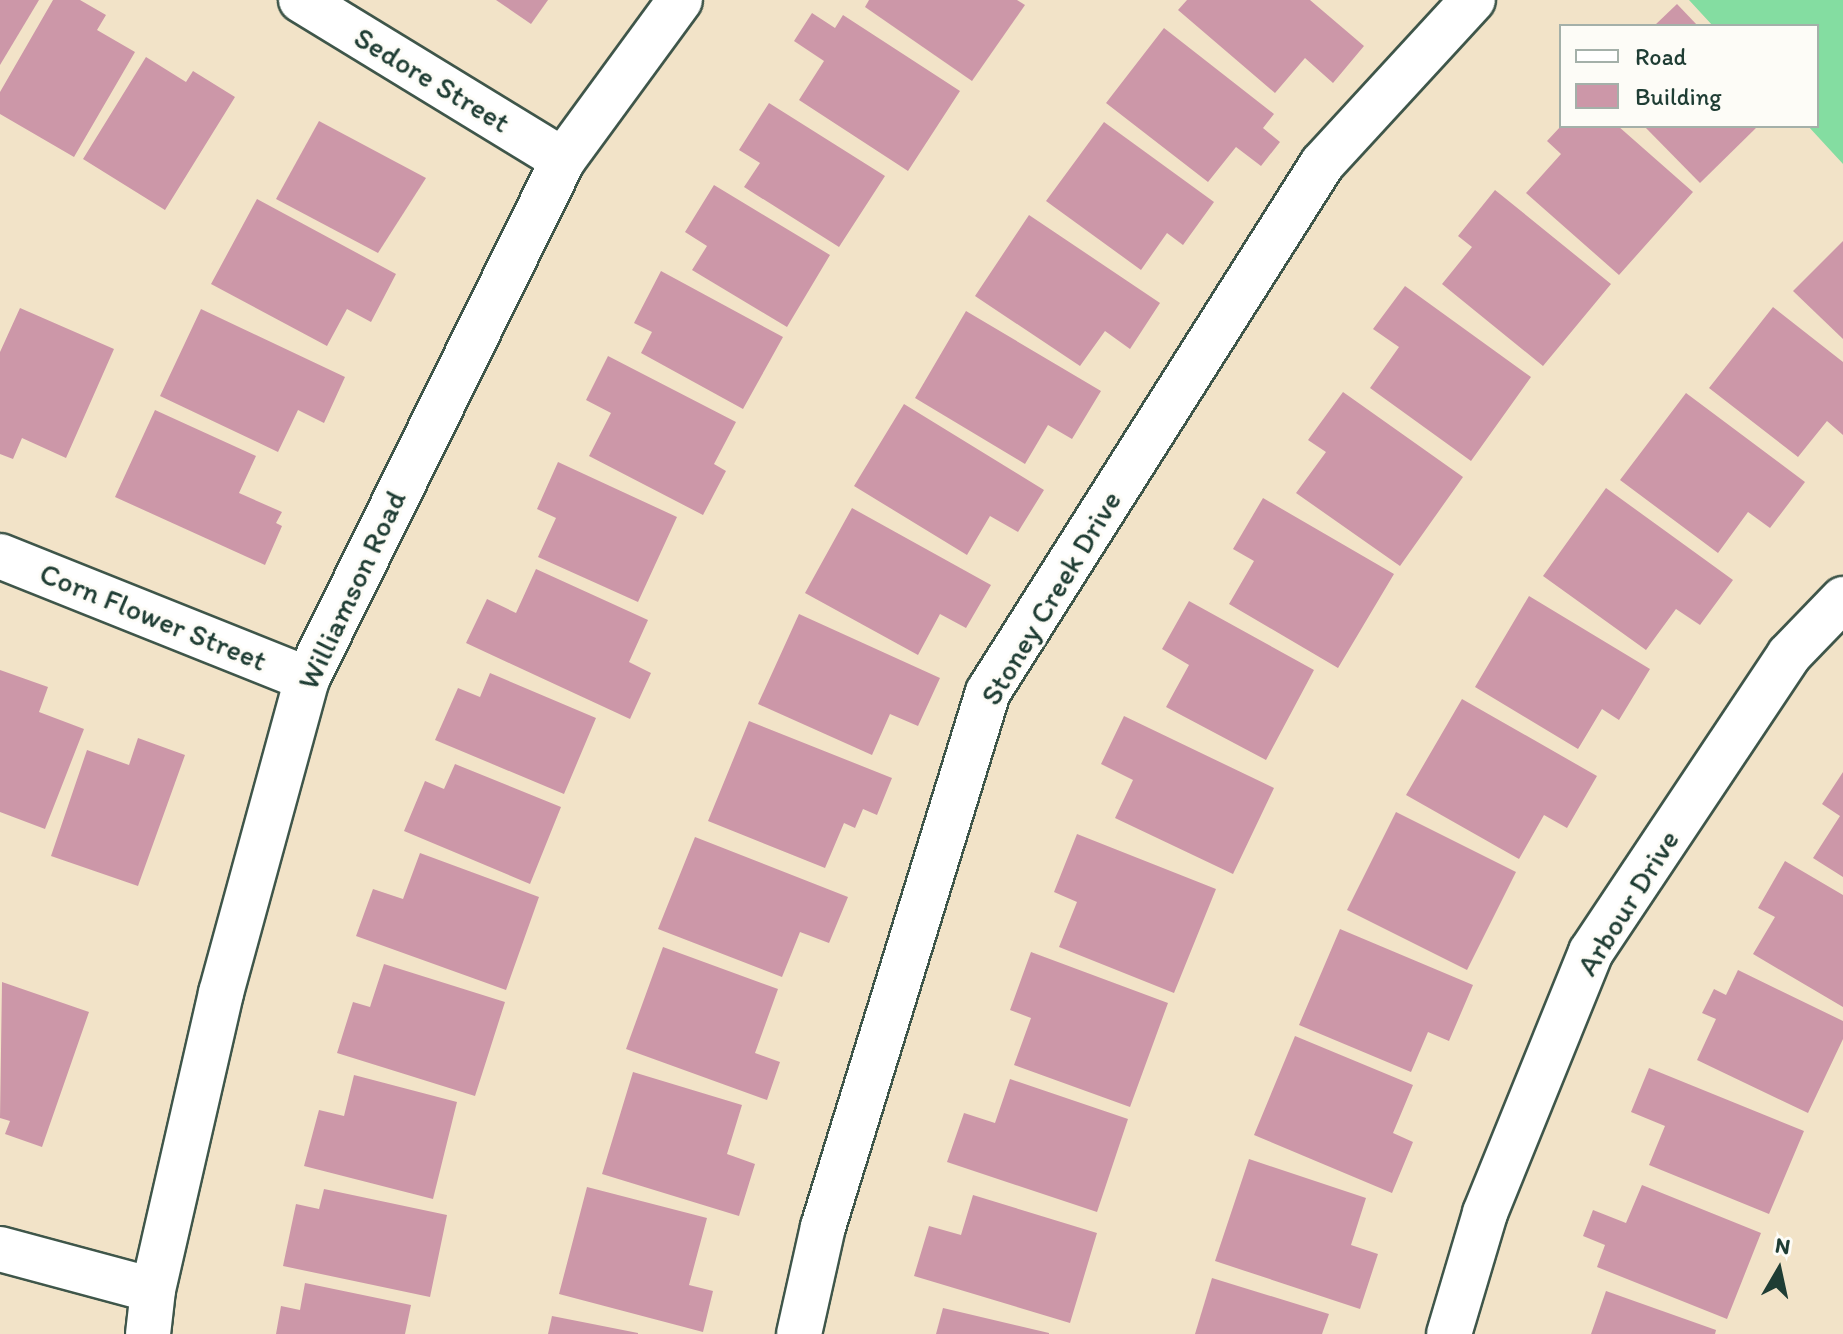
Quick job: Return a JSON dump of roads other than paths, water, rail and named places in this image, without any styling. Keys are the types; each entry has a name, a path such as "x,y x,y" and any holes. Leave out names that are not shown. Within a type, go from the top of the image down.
{"street":[{"name":"Sedore Street","path":"301,0 563,160"},
{"name":"Williamson Road","path":"148,1334 153,1290 221,993 307,679 563,160 680,0"},
{"name":"Stoney Creek Drive","path":"799,1334 823,1227 988,692 1322,164 1473,0"},
{"name":"Corn Flower Street","path":"0,556 307,679"},
{"name":"Arbour Drive","path":"1449,1334 1485,1213 1591,952 1789,655 1843,599"},
{"path":"0,1249 153,1290"}]}
